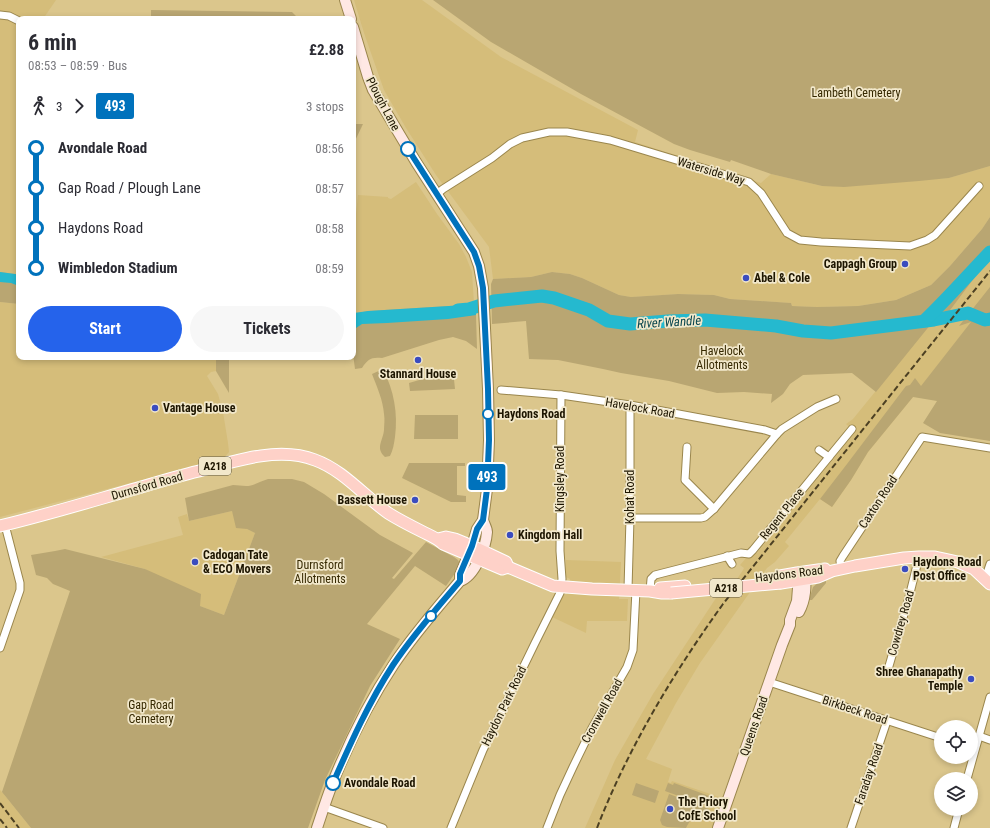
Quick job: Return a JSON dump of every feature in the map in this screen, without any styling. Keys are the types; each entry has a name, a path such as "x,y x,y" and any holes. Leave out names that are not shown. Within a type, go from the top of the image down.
{"main road":[{"path":"345,0 350,16"},
{"name":"Plough Lane","path":"324,807 347,750 380,686 411,640 460,581 460,574 475,553 487,531 483,520 487,489 489,440 487,366 485,317 479,266 474,252 413,157 373,90 356,37"},
{"name":"Durnsford Road","path":"2,525 90,502 236,460 264,455 286,455 314,459 328,466 341,474 389,513 405,523 438,539 446,537 455,540 475,553"},
{"name":"Haydons Road","path":"475,553 506,562 508,567 549,585 662,593 670,590 781,580 801,576 818,577 837,570 855,566 919,557 935,557 958,562 974,570 987,580"},
{"name":"Queens Road","path":"718,828 790,625 790,620 797,600 801,576"},
{"path":"317,828 324,807"}],"street":[{"path":"0,15 16,19"},
{"name":"Waterside Way","path":"437,194 492,158 510,144 522,138 549,132 567,132 610,140 704,168 728,177 749,182 761,193 787,233 800,240 910,246 927,240 935,235 979,186"},
{"name":"Havelock Road","path":"501,390 561,395 630,405 765,430 777,434"},
{"name":"Kingsley Road","path":"561,395 561,586"},
{"path":"630,518 701,518 705,516 714,509 782,429 817,407 836,399"},
{"name":"Kohat Road","path":"630,405 630,518 632,590"},
{"name":"Regent Place","path":"650,591 651,579 656,575 727,556 741,553 748,554 753,550 852,429"},
{"name":"Caxton Road","path":"837,570 843,556 922,437 990,448"},
{"path":"687,448 685,480 714,509"},
{"path":"819,450 829,457"},
{"path":"0,648 20,590 20,583 2,525"},
{"path":"727,556 732,564"},
{"name":"Cowdrey Road","path":"889,666 919,557"},
{"path":"987,580 987,573 990,564"},
{"name":"Haydon Park Road","path":"451,828 483,750 560,593 561,586"},
{"name":"Cromwell Road","path":"547,828 560,795 592,728 627,667 631,656 633,650 632,590"},
{"name":"Birkbeck Road","path":"769,682 934,736"},
{"path":"990,697 979,736 990,740"},
{"name":"Faraday Road","path":"851,828 887,721"},
{"path":"324,807 383,828"},
{"path":"954,828 957,816"}],"shaded area":[{"path":"0,0 56,0 45,16 16,16 16,274 0,272"},
{"path":"354,0 422,0 501,57 638,130 635,142 761,183 771,174 822,186 949,178 990,166 990,217 982,229 950,266 931,285 896,300 858,306 792,306 791,303 730,299 714,295 678,294 631,297 619,295 570,274 552,272 531,277 493,279 489,247 436,175 384,90"},
{"path":"416,182 459,244 466,257 472,272 474,304 368,311 356,313 356,214 358,195 388,197 391,199"},
{"path":"990,257 990,299 868,452 832,507 820,499 785,542 789,546 775,562 767,568 700,663 676,703 646,759 672,769 668,782 671,783 672,781 722,798 712,828 585,828 615,760 653,694 716,598 725,597 744,568 740,565 747,557 757,553 855,432 846,424 853,419 931,323 948,313"},
{"path":"0,302 16,304 16,360 216,360 216,371 211,372 207,376 218,394 223,412 229,452 224,458 0,517"},
{"name":"Cadogan Tate & ECO Movers","path":"232,511 234,516 247,529 255,533 224,615 200,606 145,569 101,557 183,535 178,517 187,514 189,521"},
{"path":"566,560 621,562 619,599 628,599 627,621 587,621 586,633 552,617 562,595 567,594 570,579 566,577"},
{"path":"0,790 2,792 31,828 0,828"}],"green space":[{"name":"Lambeth Cemetery","path":"433,0 990,0 990,166 949,178 844,187 822,186 771,174 731,160 730,162 674,144 581,94 491,42"},
{"path":"151,10 292,12 296,16 151,16"},
{"path":"356,124 363,124 356,139"},
{"name":"Havelock Allotments","path":"990,217 990,257 948,313 931,324 876,392 852,373 803,375 790,384 783,394 771,403 772,394 744,392 717,393 669,381 558,360 529,359 526,321 492,324 491,284 493,279 531,277 552,272 570,274 619,295 631,297 678,294 714,295 730,299 791,303 792,306 817,307 858,306 896,300 931,285 950,266 982,229"},
{"path":"0,272 16,274 16,304 0,302"},
{"path":"990,287 990,441 940,433 923,423 937,401 913,397 868,452 832,507 820,499 906,386 910,385 915,378 921,386 971,322 959,326"},
{"path":"474,304 476,315 477,349 466,341 453,337 382,358 372,358 366,362 362,368 355,369 354,360 356,360 356,313 368,311"},
{"path":"216,360 229,360 229,393 216,371"},
{"path":"383,369 390,386 396,419 393,449 390,456 385,457 380,451 380,444 384,430 383,409 380,394 372,374"},
{"path":"453,370 455,389 410,391 409,383"},
{"path":"415,415 458,415 458,439 414,439"},
{"path":"409,463 465,463 465,466 457,466 457,495 466,496 466,502 451,502 402,478"},
{"name":"Gap Road Cemetery","path":"268,479 292,479 304,482 324,494 380,535 413,553 392,578 394,579 426,542 454,557 460,564 446,586 415,566 367,624 400,639 370,686 325,780 308,828 31,828 2,792 70,591 53,584 47,578 36,575 31,555 65,549 145,569 201,594 200,606 224,615 255,533 247,529 236,528 232,511 189,521 185,498 233,485 249,486"},
{"path":"826,581 812,600 809,600 813,587 819,582"},
{"path":"636,783 659,791 655,803 632,795"},
{"path":"668,783 673,785 674,783 712,797 709,807 665,791"},
{"path":"669,794 709,809 705,820 691,820 686,828 667,827 662,825 660,820"}],"water":[{"path":"0,272 16,274 16,285 0,282"},
{"path":"474,304 476,315 448,319 362,324 356,328 356,313"}],"waterway":[{"path":"924,321 990,252"},
{"name":"River Wandle","path":"458,310 469,309 494,301 542,296 554,298 589,310 608,321 630,324 705,320 776,326 803,331 831,333 934,320 968,313 985,320 990,319"}],"railway":[{"path":"597,828 622,770 653,712 687,657 723,604 990,271"},
{"path":"0,803 19,828"},
{"path":"0,819 7,828"}],"bus line":[{"name":"493","path":"333,783 364,715 393,665 411,640 460,581 460,574 472,546 477,529 483,520 487,489 489,440 487,366 483,288 479,266 473,250 408,149"}],"place":[{"name":"Cappagh Group","path":"905,264"},
{"name":"Abel & Cole","path":"746,278"},
{"name":"Stannard House","path":"418,360"},
{"name":"Vantage House","path":"155,408"},
{"name":"Haydons Road","path":"488,414"},
{"name":"Bassett House","path":"415,500"},
{"name":"Kingdom Hall","path":"510,535"},
{"name":"Cadogan Tate & ECO Movers","path":"195,562"},
{"name":"Haydons Road Post Office","path":"905,569"},
{"name":"Shree Ghanapathy Temple","path":"971,679"},
{"name":"Avondale Road","path":"333,783"},
{"name":"The Priory CofE School","path":"670,809"}],"park label":[{"name":"Durnsford Allotments","path":"320,572"}]}
